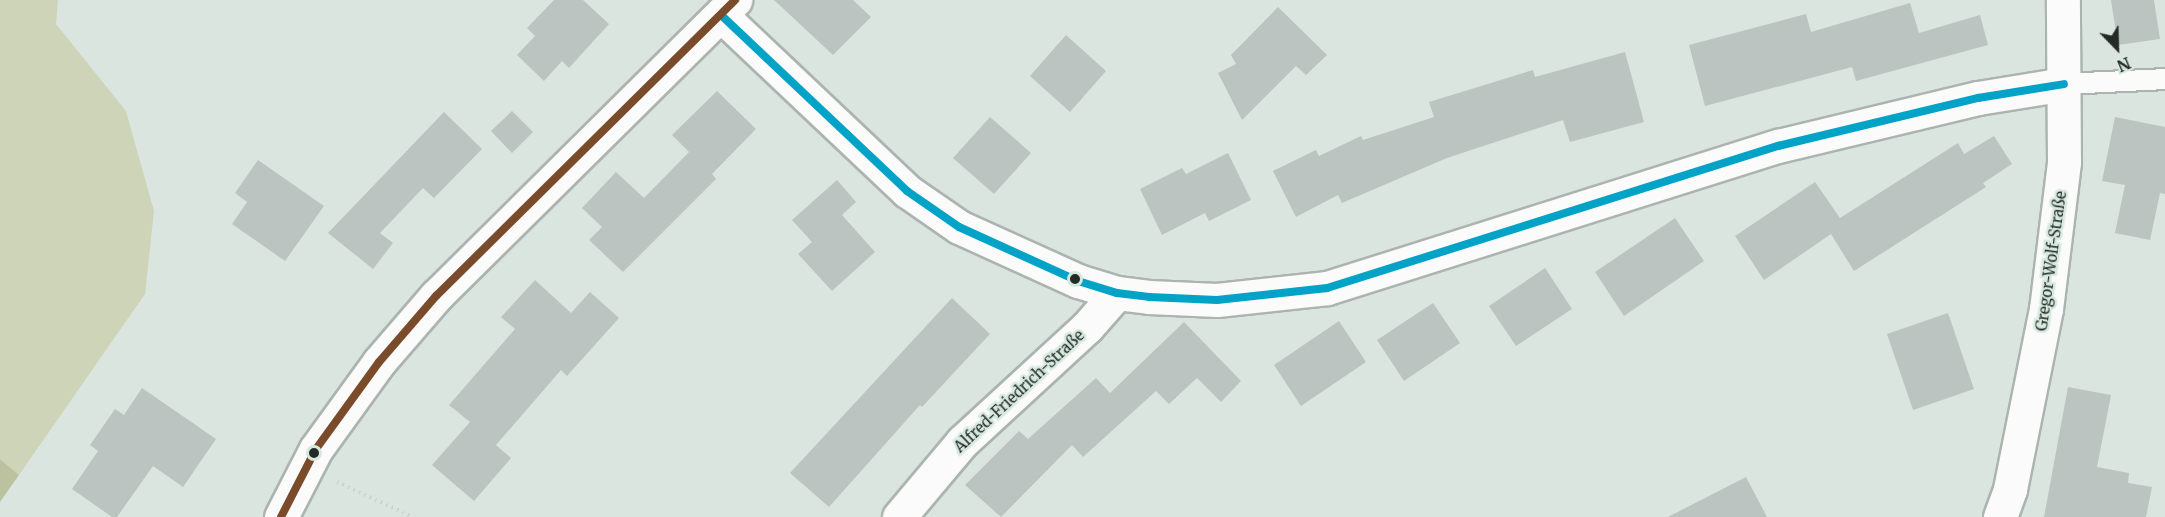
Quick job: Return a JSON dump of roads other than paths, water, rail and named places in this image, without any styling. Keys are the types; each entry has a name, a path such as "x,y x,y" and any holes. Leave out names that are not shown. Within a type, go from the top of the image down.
{"street":[{"name":"Gregor-Wolf-Straße","path":"2000,517 2010,489 2046,309 2064,162 2063,0"},
{"path":"281,517 307,467 379,362 436,296 728,8 907,191 959,227 996,246 1117,293 1217,300 1328,288 1778,146 1978,98 2064,84"},
{"name":"Alfred-Friedrich-Straße","path":"899,517 962,442 1087,327 1117,293"}],"lane":[{"path":"2064,84 2165,79"}]}
